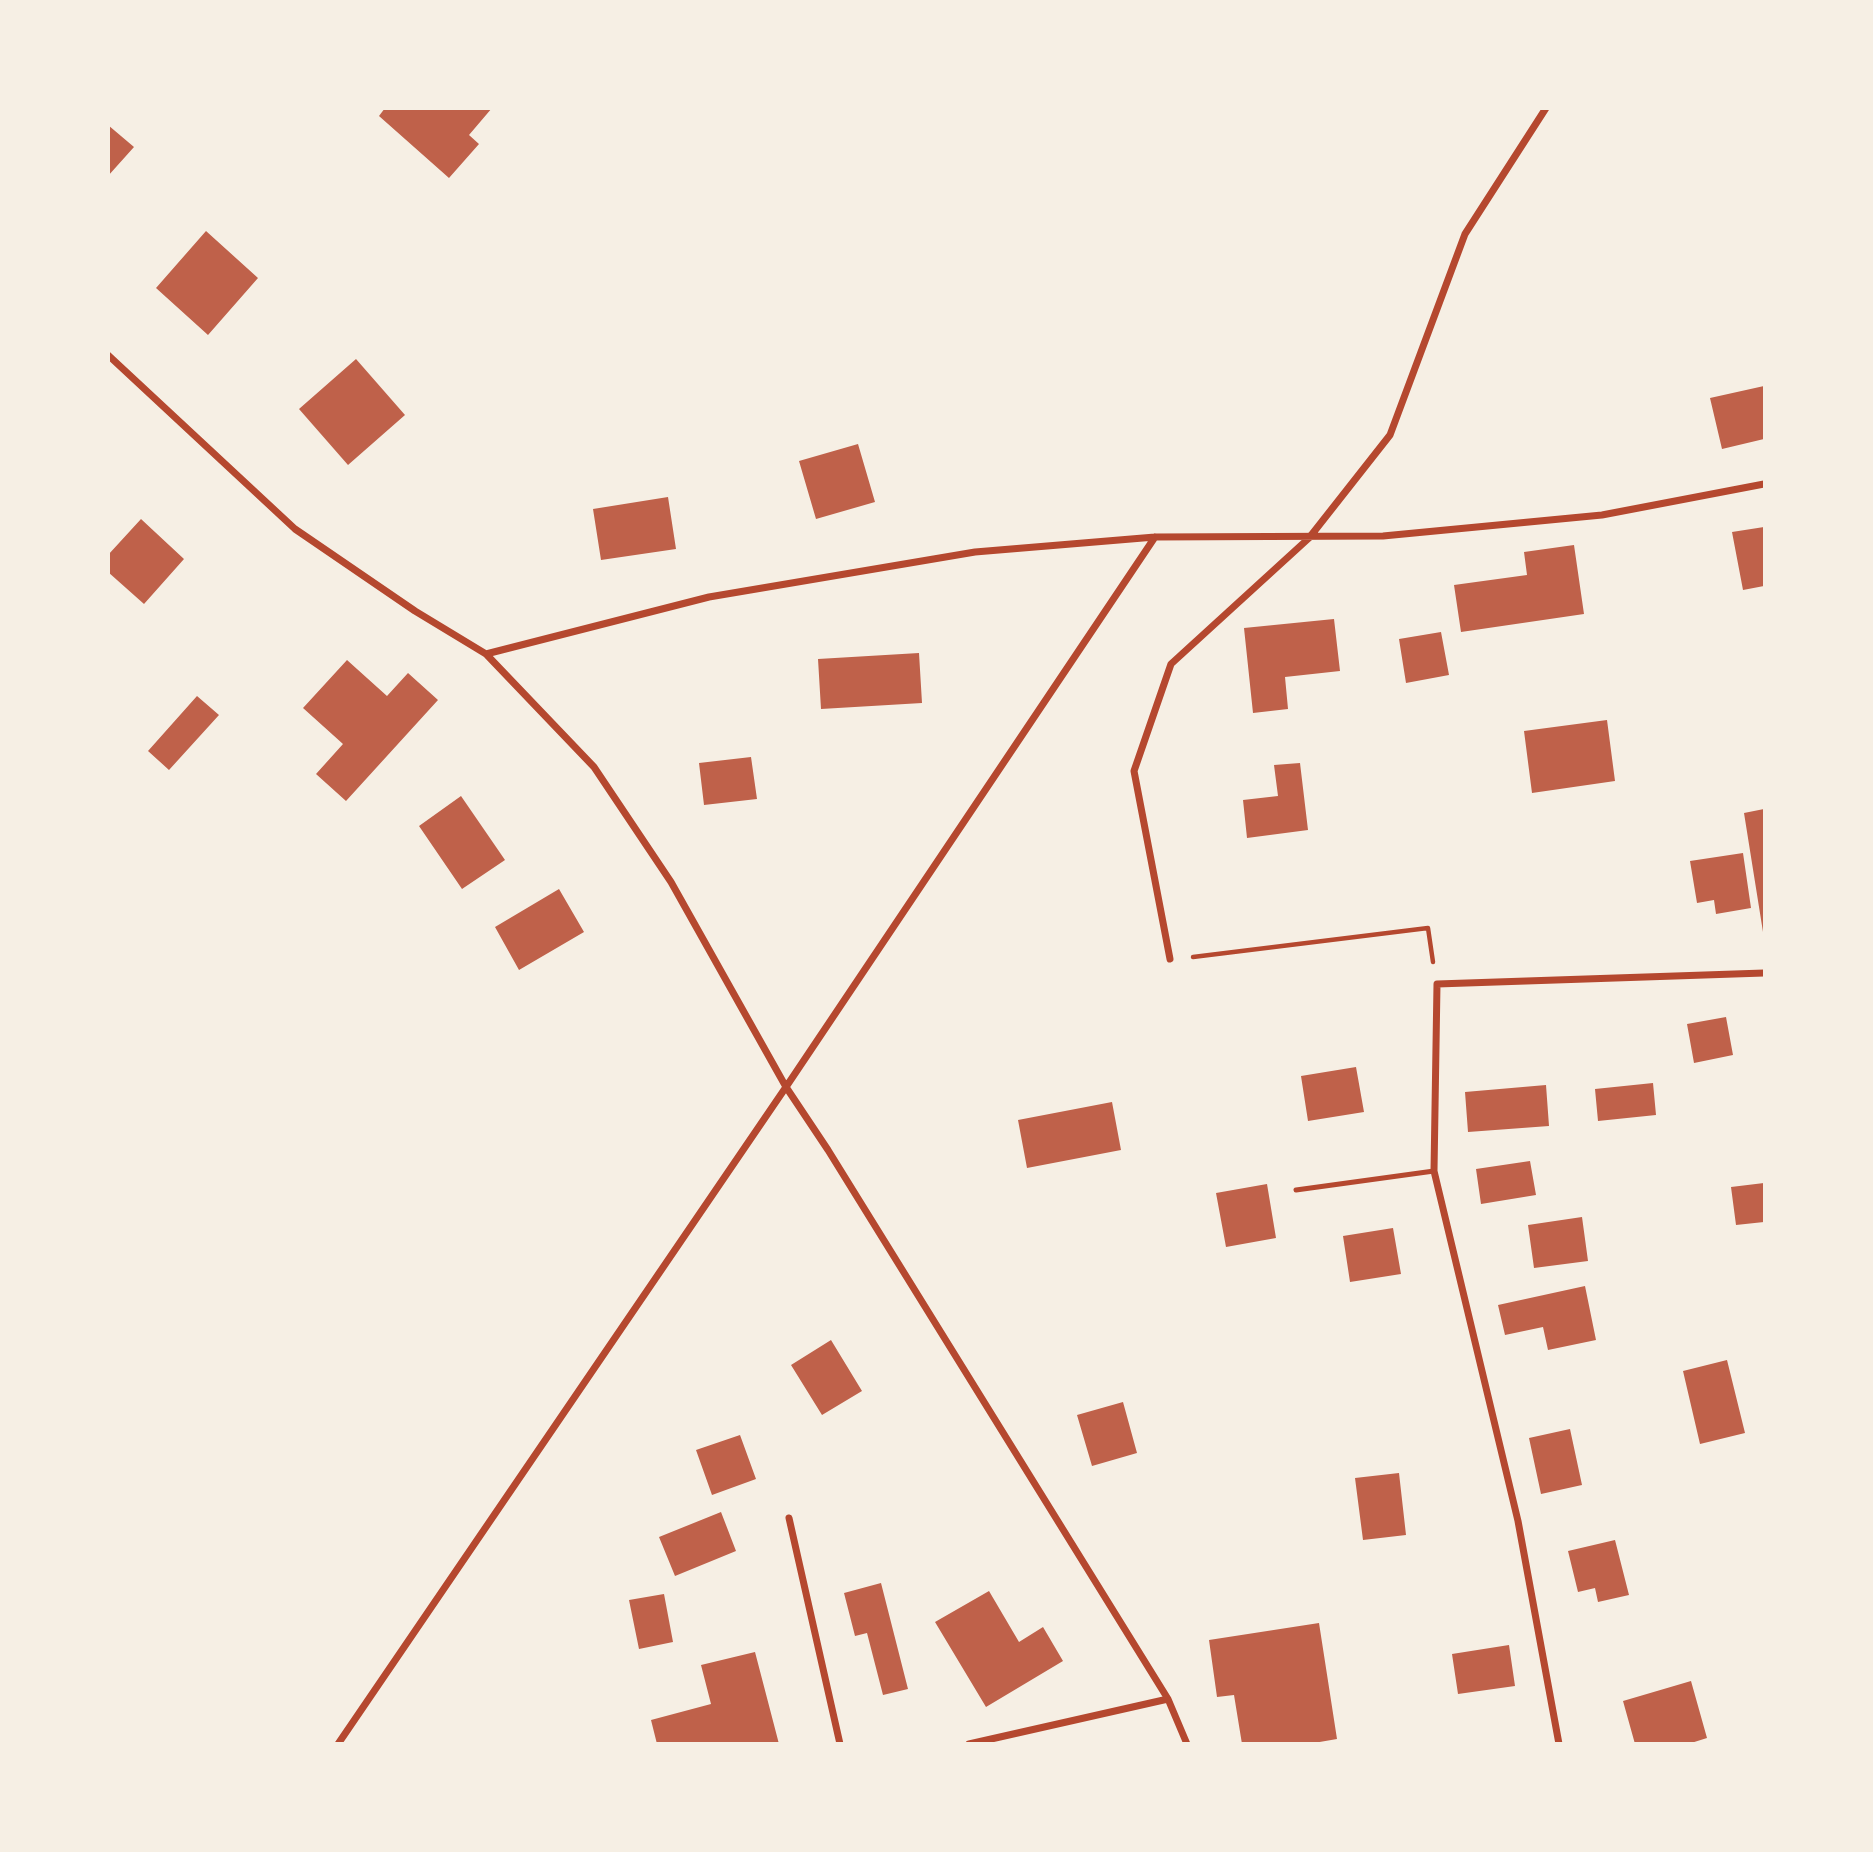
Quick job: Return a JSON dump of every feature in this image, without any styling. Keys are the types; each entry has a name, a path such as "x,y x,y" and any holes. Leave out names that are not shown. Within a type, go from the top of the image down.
{"street":[{"path":"1170,959 1134,771 1171,664 1309,538 1390,435 1465,234 1546,108"},
{"path":"108,355 295,529 415,611 486,653 594,767 671,882 786,1087 828,1150 1168,1699 1187,1744"},
{"path":"486,653 709,597 975,552 1155,537 1383,536 1602,516 1765,484"},
{"path":"338,1744 786,1087 1155,537"},
{"path":"1559,1744 1518,1521 1434,1171 1437,984 1765,973"},
{"path":"789,1518 840,1744"},
{"path":"969,1744 1168,1699"}],"lane":[{"path":"1296,1190 1434,1171"}],"path":[{"path":"1170,959 1428,928 1437,984"}],"building":[{"path":"385,108 492,108 469,135 479,144 449,178 379,116"},
{"path":"108,125 134,147 108,176"},
{"path":"206,231 258,278 208,335 156,288"},
{"path":"356,359 405,415 348,465 299,409"},
{"path":"1764,386 1764,439 1722,449 1710,398"},
{"path":"858,444 875,502 816,519 799,461"},
{"path":"668,497 676,549 601,560 593,509"},
{"path":"141,519 184,559 144,604 108,572 108,555"},
{"path":"1764,527 1764,586 1743,590 1732,532"},
{"path":"1574,545 1584,614 1461,632 1454,585 1527,575 1524,552"},
{"path":"1334,619 1340,671 1285,677 1288,709 1253,713 1244,628"},
{"path":"1441,632 1449,675 1406,683 1399,639"},
{"path":"919,653 922,703 821,709 818,659"},
{"path":"347,660 387,696 408,673 438,700 346,801 316,774 343,744 303,708"},
{"path":"197,696 219,715 169,770 148,751"},
{"path":"1607,720 1615,781 1532,793 1524,731"},
{"path":"751,757 757,799 704,805 699,763"},
{"path":"1300,763 1308,830 1247,838 1243,800 1278,796 1274,765"},
{"path":"461,796 505,860 462,889 419,826"},
{"path":"1764,809 1764,931 1763,932 1744,813"},
{"path":"1743,853 1751,908 1716,914 1714,900 1697,903 1690,861"},
{"path":"559,889 584,932 519,970 495,927"},
{"path":"1726,1017 1733,1055 1694,1063 1687,1024"},
{"path":"1356,1067 1364,1112 1308,1121 1301,1076"},
{"path":"1653,1083 1656,1115 1598,1121 1595,1089"},
{"path":"1546,1085 1549,1126 1468,1132 1465,1092"},
{"path":"1112,1102 1121,1150 1027,1168 1018,1120"},
{"path":"1530,1161 1536,1195 1481,1204 1476,1169"},
{"path":"1764,1183 1764,1222 1736,1225 1731,1187"},
{"path":"1267,1184 1276,1238 1226,1247 1216,1193"},
{"path":"1582,1217 1588,1261 1534,1268 1528,1225"},
{"path":"1393,1228 1401,1274 1350,1282 1343,1236"},
{"path":"1585,1286 1596,1340 1548,1350 1543,1327 1505,1335 1498,1305"},
{"path":"831,1340 862,1391 822,1415 791,1365"},
{"path":"1727,1360 1745,1433 1700,1444 1683,1371"},
{"path":"1123,1402 1137,1453 1092,1466 1077,1415"},
{"path":"1570,1429 1582,1485 1541,1494 1529,1438"},
{"path":"740,1435 756,1479 712,1495 696,1450"},
{"path":"1399,1473 1406,1535 1363,1540 1355,1478"},
{"path":"721,1512 736,1551 675,1576 659,1537"},
{"path":"1615,1540 1629,1595 1598,1602 1595,1588 1578,1592 1568,1551"},
{"path":"881,1583 908,1689 883,1695 867,1633 855,1636 844,1593"},
{"path":"989,1591 1019,1642 1043,1627 1063,1661 986,1707 935,1622"},
{"path":"664,1594 673,1642 639,1649 629,1600"},
{"path":"1319,1623 1337,1739 1308,1744 1242,1744 1234,1695 1217,1697 1209,1640"},
{"path":"1509,1645 1515,1686 1458,1694 1452,1654"},
{"path":"755,1652 779,1744 657,1744 651,1720 711,1704 701,1665"},
{"path":"1691,1681 1707,1738 1688,1744 1635,1744 1623,1701"}]}
